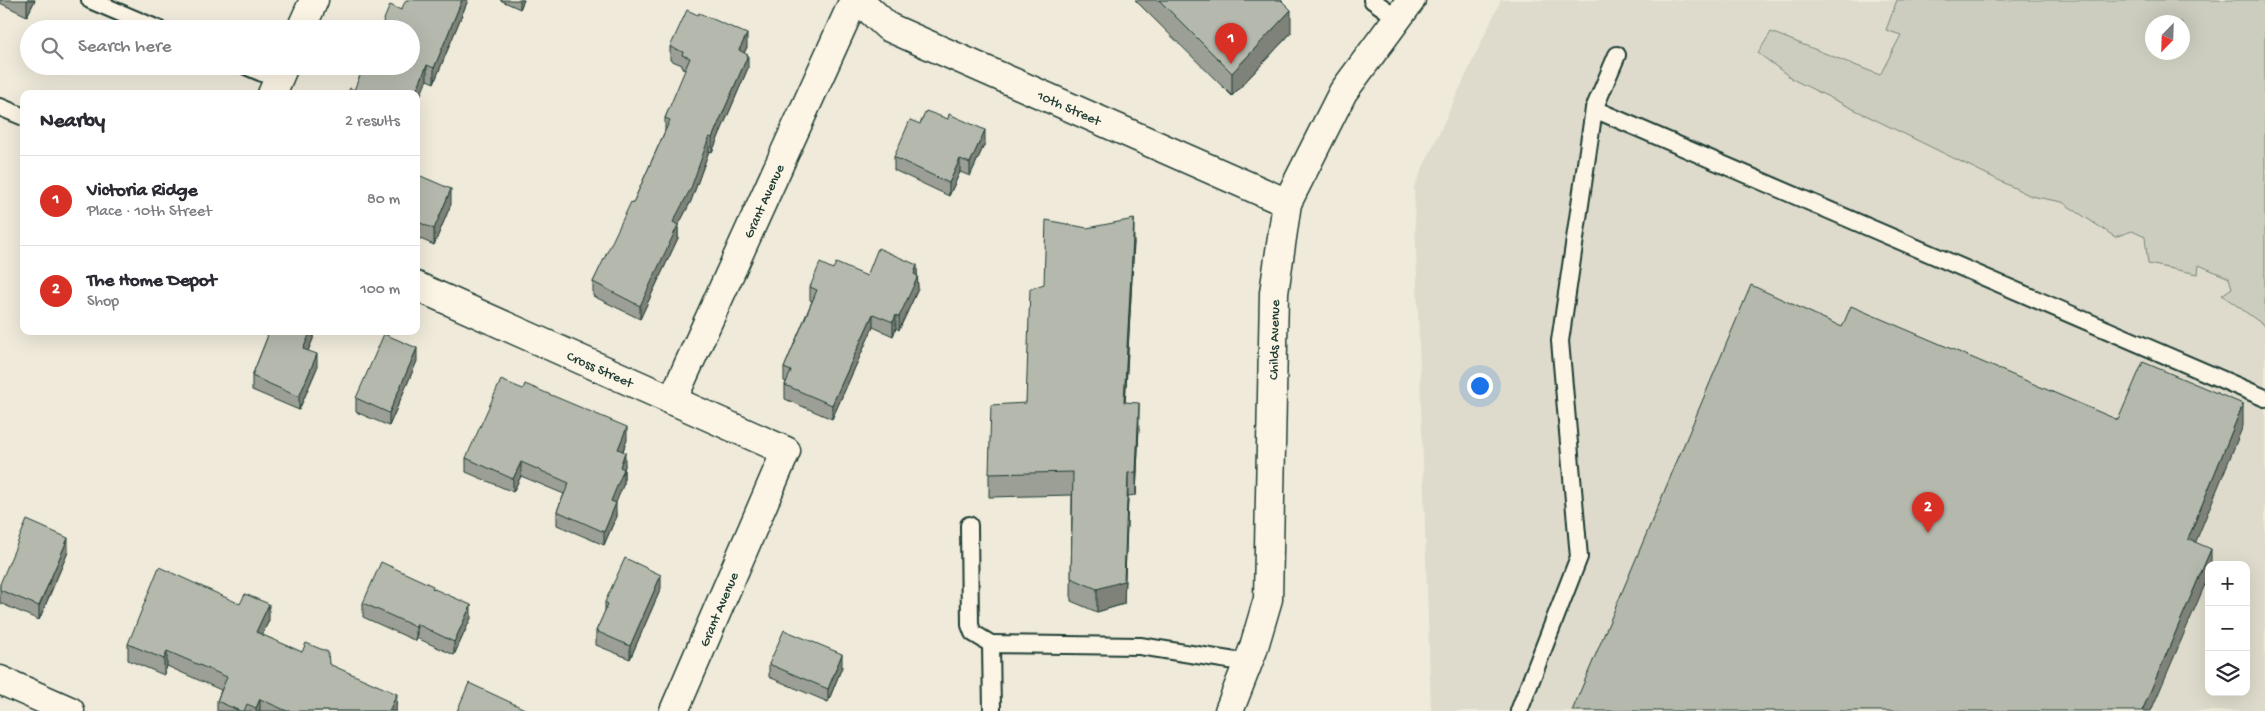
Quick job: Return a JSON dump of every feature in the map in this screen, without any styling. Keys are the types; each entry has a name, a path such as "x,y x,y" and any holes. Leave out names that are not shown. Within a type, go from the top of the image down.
{"street":[{"path":"305,20 314,0"},
{"name":"Grant Avenue","path":"672,401 854,0"},
{"name":"10th Street","path":"859,0 888,27 1287,203"},
{"name":"Childs Avenue","path":"1228,711 1248,663 1268,600 1274,293 1287,203 1343,92 1405,9"},
{"name":"Cross Street","path":"420,288 786,451"},
{"name":"Grant Avenue","path":"674,711 786,451"},
{"path":"0,680 70,711"}],"lane":[{"path":"90,0 137,20"},
{"path":"1372,0 1405,9"},
{"path":"1519,711 1579,557 1560,340 1594,109 1617,55"},
{"path":"0,107 20,115"},
{"path":"1594,109 2265,398"},
{"path":"969,525 970,625 973,633 991,644 1140,646 1248,663"},
{"path":"991,644 992,711"}],"shaded area":[{"path":"1501,0 2265,0 2265,711 1431,711 1414,187"},
{"path":"1897,0 2265,0 2265,326 2222,295 2232,288 2229,278 2199,265 2198,274 2148,264 2145,237 2132,231 2115,237 2062,202 2031,196 1794,80 1758,53 1771,32 1880,75 1901,35 1886,30"}],"building":[{"path":"406,0 462,0 434,68 427,65 417,90 354,90 360,75 420,75 420,20 384,20 390,5 401,10"},
{"path":"1159,0 1281,0 1291,10 1232,73"},
{"path":"687,10 698,15 699,13 747,34 739,50 748,55 712,138 709,137 691,188 673,222 678,225 640,306 593,282 631,202 633,203 670,120 665,118 690,58 682,55 683,52 670,47"},
{"path":"926,111 948,119 949,114 985,130 970,163 960,159 949,183 894,157 910,120 920,124"},
{"path":"420,176 451,189 434,229 420,223"},
{"path":"1134,219 1124,402 1139,403 1136,472 1128,473 1124,581 1097,589 1071,578 1073,472 989,474 991,405 1026,403 1030,289 1044,284 1046,220 1087,228"},
{"path":"878,248 917,265 914,274 918,276 899,317 896,315 893,322 873,314 832,405 785,385 791,371 784,368 817,290 810,287 820,263 833,269 836,263 867,276"},
{"path":"1751,285 1842,327 1851,306 2118,420 2143,362 2243,404 2188,539 2211,549 2142,711 1572,711"},
{"path":"267,335 309,335 303,349 317,354 299,397 252,376"},
{"path":"384,335 417,348 389,413 356,398"},
{"path":"501,380 523,389 525,384 627,427 618,449 625,452 620,467 624,469 611,501 616,503 604,532 557,511 569,483 521,462 513,479 466,458"},
{"path":"27,520 68,538 39,606 0,590 0,584"},
{"path":"625,558 661,575 630,646 596,631 608,604 605,602"},
{"path":"381,562 471,605 454,642 417,624 416,627 363,603"},
{"path":"159,567 240,604 245,594 269,604 256,632 302,652 306,643 328,652 329,664 397,694 389,711 287,711 260,699 256,708 247,704 244,711 240,711 217,701 227,677 167,651 164,659 128,644"},
{"path":"784,630 842,654 828,689 769,664"},
{"path":"469,683 529,711 457,711"}],"place":[{"name":"Victoria Ridge","path":"1231,64"},
{"name":"The Home Depot","path":"1928,533"}]}
